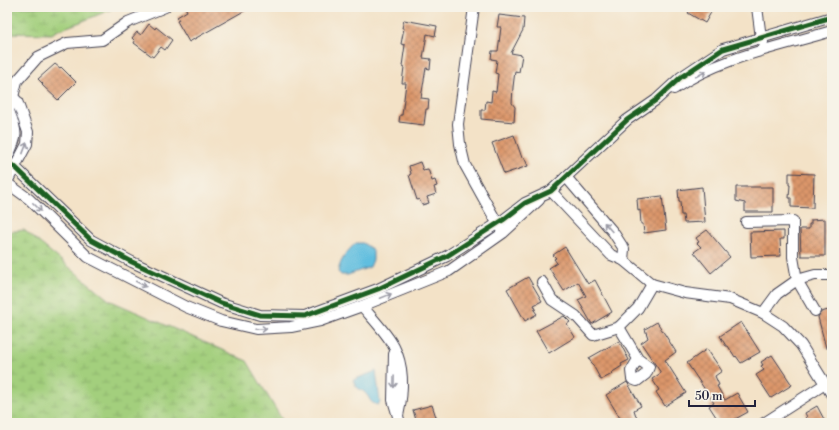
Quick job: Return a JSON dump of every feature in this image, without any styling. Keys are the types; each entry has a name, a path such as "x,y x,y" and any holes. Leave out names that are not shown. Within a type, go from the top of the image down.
{"street":[{"path":"7,158 16,141 16,127 9,111 17,81 38,57 67,43 102,40 128,22 165,7"},
{"path":"474,7 458,124 460,144 465,164 503,233"},
{"path":"757,7 761,38 766,50"},
{"path":"13,97 17,101 28,132 27,144 11,165 7,182 29,199 88,257 186,307 221,321 256,329 291,327 320,321 449,271 503,233 566,178 627,120 656,100 681,77 723,49 832,17"},
{"path":"656,100 664,98 680,86 714,67 832,31"},
{"path":"11,165 91,240 132,262 221,303 260,315 305,316 378,289 446,256 498,223 525,203 548,193"},
{"path":"566,178 613,232 624,249 623,260"},
{"path":"548,193 611,255 623,260 652,284 685,293 730,299 764,313 783,326 802,345 832,395"},
{"path":"746,222 793,221 793,257 797,280 815,311"},
{"path":"764,313 776,294 797,280 815,276 832,275"},
{"path":"542,282 552,300 576,316 593,335 619,328 638,308 652,284"},
{"path":"362,306 394,347 393,400 399,420"},
{"path":"619,328 638,359"},
{"path":"764,423 825,384"}],"green space":[{"path":"7,7 112,7 112,9 56,31 52,34 7,33"},
{"path":"24,230 109,300 247,361 284,423 7,423 7,232"}],"water":[{"path":"356,243 363,243 373,250 373,260 370,267 348,275 341,275 338,272 342,260"},
{"path":"376,371 380,402 378,405 372,402 364,392 356,386 353,380"}],"building":[{"path":"185,7 251,7 189,42 177,21 179,20 177,17 187,11"},
{"path":"692,7 714,7 705,23 688,13"},
{"path":"499,15 524,18 523,30 511,53 522,55 519,72 515,71 513,87 512,103 515,107 514,122 481,119 481,110 485,110 486,101 491,102 492,91 496,92 498,74 495,73 497,60 491,59 492,51 498,51 501,27 497,27"},
{"path":"404,20 437,26 435,36 427,34 423,58 431,59 430,69 426,68 421,98 429,99 424,125 399,122 400,115 402,115 406,83 402,83 404,67 402,66 405,45 401,44"},
{"path":"149,24 155,29 156,27 172,40 165,50 161,47 153,57 134,43 135,41 132,38 137,32 141,35"},
{"path":"55,64 60,68 61,67 76,82 58,100 42,85 43,84 38,79"},
{"path":"514,135 522,158 524,157 528,166 504,174 492,143"},
{"path":"420,162 423,170 428,169 432,181 435,180 437,186 434,187 436,194 427,197 429,203 422,205 419,199 417,200 409,175 411,174 409,166"},
{"path":"789,173 814,174 813,208 791,207 791,198 789,198"},
{"path":"702,187 705,222 684,223 683,215 681,215 678,190"},
{"path":"736,187 773,187 773,212 745,212 745,203 736,201"},
{"path":"662,196 666,230 644,233 643,224 641,224 640,210 638,211 637,199"},
{"path":"825,219 825,256 801,256 800,229 809,229 811,220"},
{"path":"707,230 730,257 711,273 694,252 701,247 697,243 699,242 696,238"},
{"path":"784,231 784,239 780,239 781,256 751,257 750,232"},
{"path":"565,247 588,284 595,280 612,312 592,324 578,300 586,296 578,282 564,291 549,268 557,263 554,259 556,258 553,255"},
{"path":"528,277 542,301 534,305 536,309 534,310 537,314 525,321 507,289"},
{"path":"832,309 832,347 826,348 818,317 821,312"},
{"path":"564,316 570,322 567,324 575,337 549,353 536,331"},
{"path":"657,322 676,352 665,360 686,393 665,406 656,392 659,390 652,379 661,373 641,343 648,338 645,329"},
{"path":"741,322 760,352 741,363 728,346 726,346 720,336"},
{"path":"619,341 629,360 621,364 622,366 611,373 612,374 601,380 589,358"},
{"path":"707,349 722,371 715,376 719,385 717,386 725,400 737,393 748,412 728,423 720,423 709,406 714,403 687,363"},
{"path":"772,355 792,385 771,398 756,375 764,370 761,366 763,365 761,362"},
{"path":"627,382 641,406 634,410 637,419 630,423 623,423 606,395"},
{"path":"432,405 438,423 420,423 418,419 416,420 413,410"},
{"path":"817,406 826,423 808,423 805,418 807,417 805,413"}],"cycle path":[{"path":"7,163 15,167 91,240 132,262 221,303 260,315 305,316 378,289 447,256 503,220 525,203 551,191 627,120 656,100 681,77 723,49 832,17"}]}
